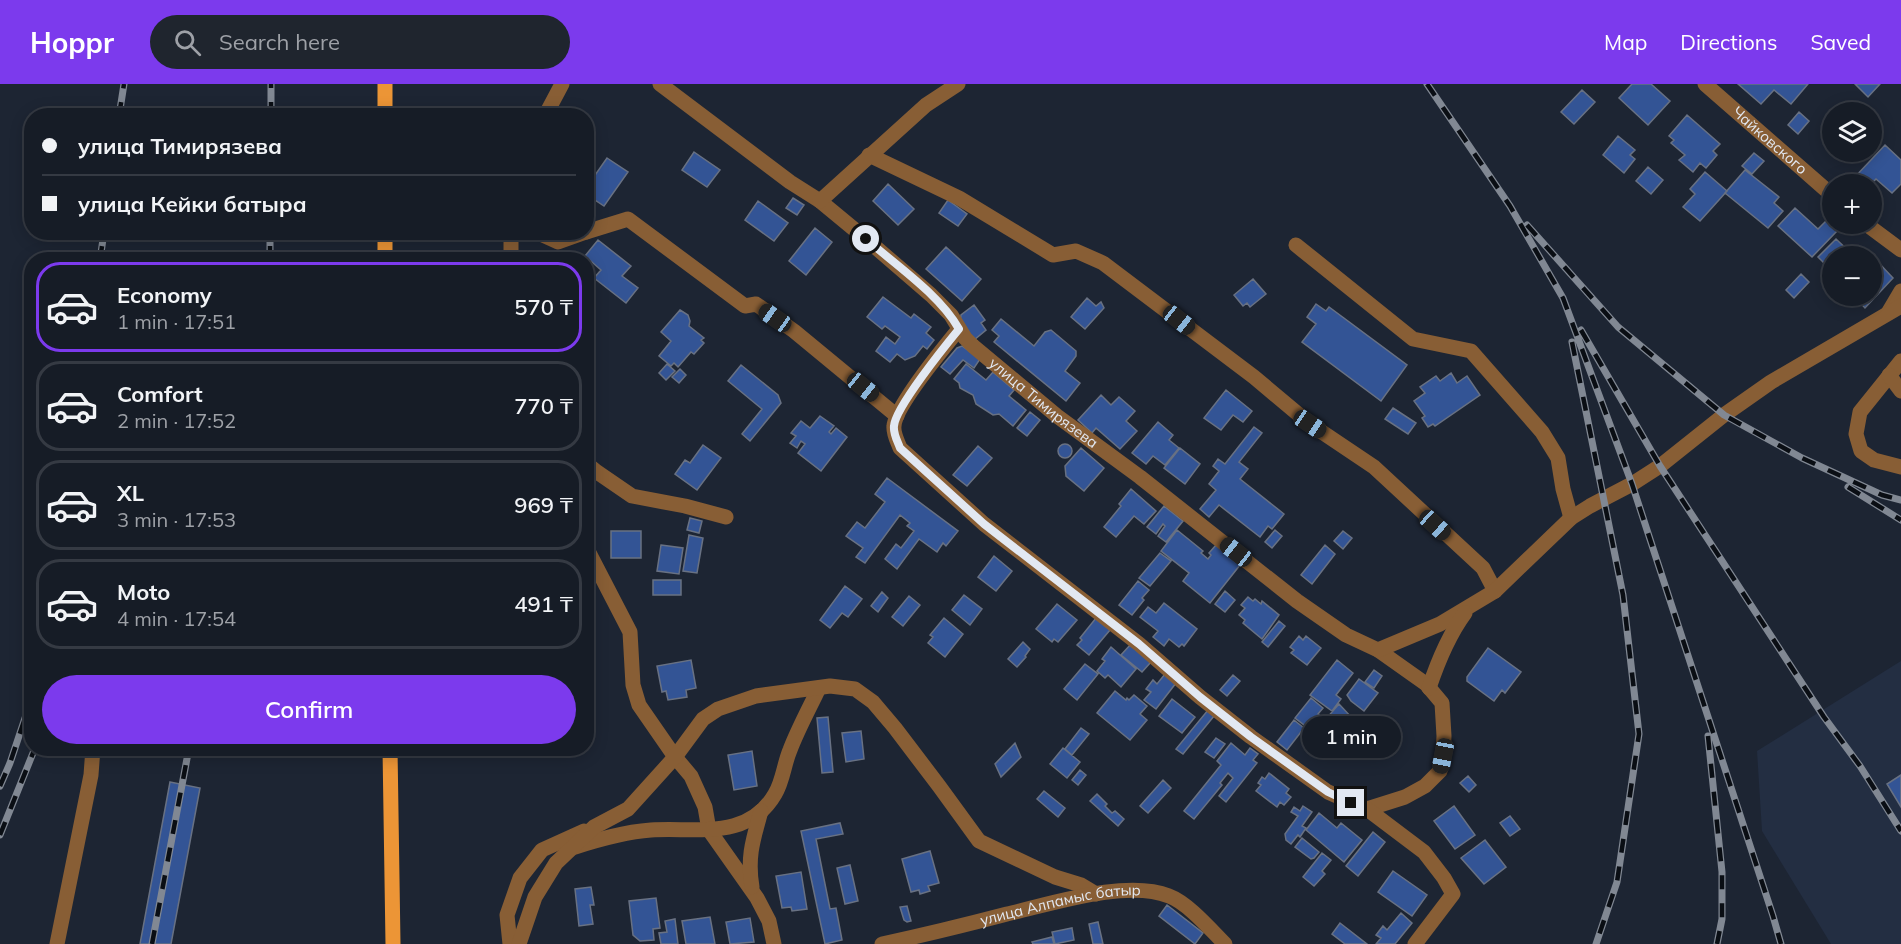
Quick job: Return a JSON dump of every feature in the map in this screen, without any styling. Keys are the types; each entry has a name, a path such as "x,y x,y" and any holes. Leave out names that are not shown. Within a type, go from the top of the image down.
{"main road":[{"path":"385,84 385,108"},
{"path":"390,756 393,944"}],"street":[{"path":"549,108 562,84"},
{"name":"улица Тимирязева","path":"660,84 790,182 820,201 931,295 951,315 973,346 1057,417 1140,477 1297,601 1346,635 1378,650 1429,688 1442,703 1443,756 1440,771 1425,786 1405,797 1367,809"},
{"path":"820,201 926,105 958,84"},
{"name":"Чайковского","path":"1705,84 1822,186"},
{"path":"869,155 959,198 1053,255 1076,251 1103,263 1254,377 1310,424 1374,467 1483,568 1495,591"},
{"path":"594,230 628,219 745,306 756,304 794,331 897,416"},
{"path":"1879,234 1901,250"},
{"path":"1296,245 1413,339 1471,351 1542,432 1558,458 1571,518"},
{"path":"1378,650 1469,609 1495,591 1571,518 1659,466 1724,415 1771,382 1894,309 1901,291"},
{"path":"959,329 926,371 897,416 894,426 900,448 984,524 1139,644 1200,697 1251,737 1328,792 1367,809 1424,852 1453,894 1415,944"},
{"path":"1901,361 1860,412 1857,434 1861,451 1874,460 1901,467"},
{"path":"1889,375 1901,391"},
{"path":"594,470 632,496 726,517"},
{"path":"594,562 630,632 633,685 639,705 675,757 692,776 705,807 709,830 752,890 769,921 774,944"},
{"path":"1429,688 1438,661 1453,629 1469,609"},
{"path":"510,944 507,915 520,878 542,850 594,827 627,809 675,757 703,719 717,709 756,696 830,686 855,689 873,702 921,761 979,841 1045,872 1081,885 1096,894"},
{"path":"752,890 749,866 753,839 762,812 776,793 790,751 819,688"},
{"path":"57,944 91,775 92,756"},
{"path":"572,848 614,835 651,830 721,830 745,824 762,812"},
{"path":"519,944 536,897 556,863 594,827"},
{"name":"улица Алпамыс батыр","path":"882,944 1076,898 1118,891 1150,891 1171,896 1195,914 1225,944"}],"shaded area":[{"path":"1901,661 1901,944 1831,944 1762,831 1757,751"}],"building":[{"path":"1632,84 1651,84 1670,101 1648,125 1619,98"},
{"path":"1738,84 1808,84 1791,104 1774,90 1761,104"},
{"path":"1855,84 1880,84 1868,97"},
{"path":"1582,90 1595,102 1574,124 1561,112"},
{"path":"1799,112 1809,121 1798,134 1788,125"},
{"path":"1687,115 1720,144 1713,151 1717,155 1706,168 1700,163 1693,172 1679,160 1685,155 1671,143 1674,140 1669,136"},
{"path":"1618,136 1635,150 1630,155 1635,159 1624,173 1603,155"},
{"path":"1885,145 1901,160 1901,184 1892,193 1882,184 1882,174 1858,174 1869,162 1882,162 1882,148"},
{"path":"694,152 720,170 707,187 682,170"},
{"path":"1754,153 1764,161 1752,174 1742,166"},
{"path":"607,158 628,172 604,206 594,199 594,177"},
{"path":"1648,167 1663,180 1651,194 1636,181"},
{"path":"1745,170 1779,197 1774,203 1783,211 1768,228 1725,193"},
{"path":"1705,172 1727,191 1700,221 1683,207 1695,194 1690,189"},
{"path":"888,184 914,209 898,225 873,201"},
{"path":"793,198 804,205 797,215 786,208"},
{"path":"948,200 967,214 958,226 939,213"},
{"path":"758,201 788,223 774,241 745,220"},
{"path":"1795,208 1818,229 1822,225 1822,234 1834,234 1812,257 1778,226"},
{"path":"815,228 832,242 806,275 789,261"},
{"path":"1836,239 1843,246 1829,246"},
{"path":"598,240 631,266 622,276 638,288 626,303 594,278 601,270 594,264 594,252 588,252"},
{"path":"946,247 981,279 962,301 926,269"},
{"path":"1882,266 1893,278 1882,290"},
{"path":"1801,274 1809,282 1794,298 1786,290"},
{"path":"1253,279 1266,294 1250,307 1247,303 1243,306 1234,295"},
{"path":"883,297 911,318 914,314 931,327 926,333 934,340 927,349 923,346 915,356 905,360 897,354 890,362 876,351 886,337 895,344 900,337 885,326 882,329 867,317"},
{"path":"1087,298 1096,306 1101,302 1104,308 1085,329 1071,317"},
{"path":"1316,304 1326,311 1329,307 1407,365 1381,401 1302,342 1316,324 1307,317"},
{"path":"974,305 985,320 981,323 986,330 974,340 960,322 961,315"},
{"path":"680,310 688,315 689,326 704,338 701,340 704,343 694,354 691,352 678,367 674,363 671,366 659,356 671,341 661,332"},
{"path":"1001,319 1034,346 1045,332 1051,330 1076,351 1076,356 1065,371 1080,383 1066,401 994,342 999,336 992,330"},
{"path":"962,346 980,359 974,368 963,360 950,374 941,367 957,348"},
{"path":"667,364 675,371 666,380 659,373"},
{"path":"966,364 986,380 993,372 1014,390 1009,396 1026,410 1013,426 999,414 993,415 976,404 973,395 960,388 959,383 954,379"},
{"path":"741,365 778,395 781,403 750,441 742,434 762,409 728,381"},
{"path":"680,369 686,375 679,383 672,377"},
{"path":"1451,373 1457,383 1467,376 1480,395 1435,426 1433,424 1428,427 1422,418 1425,416 1414,401 1425,393 1420,387 1436,376 1440,381"},
{"path":"1226,390 1252,411 1243,422 1233,415 1221,430 1204,418"},
{"path":"1101,395 1111,405 1119,397 1135,411 1126,421 1137,431 1120,449 1096,428 1092,433 1078,420"},
{"path":"1393,408 1416,423 1408,434 1385,419"},
{"path":"1030,412 1040,420 1027,436 1017,428"},
{"path":"820,416 834,426 829,432 831,434 836,428 847,437 821,471 798,453 805,444 801,441 797,448 790,443 796,436 791,433 801,421 810,428"},
{"path":"1158,422 1173,435 1169,440 1179,448 1165,465 1153,456 1146,464 1132,453"},
{"path":"1254,427 1262,433 1239,462 1248,469 1240,479 1284,514 1272,529 1268,526 1260,537 1219,505 1209,517 1200,509 1216,490 1209,484 1219,471 1213,466 1218,459 1225,464"},
{"path":"1062,444 1068,444 1072,451 1068,458 1062,458 1058,454 1058,448"},
{"path":"703,445 721,458 697,490 675,474 685,460 690,463"},
{"path":"978,446 992,458 967,486 953,475"},
{"path":"1081,448 1104,468 1084,491 1066,476 1065,466"},
{"path":"1180,448 1200,464 1185,484 1164,468"},
{"path":"887,478 958,531 946,546 943,543 937,552 919,539 897,569 885,559 896,544 901,548 914,531 907,526 910,523 900,515 865,563 856,557 863,548 846,536 857,522 865,528 885,502 875,494"},
{"path":"1131,489 1156,511 1144,524 1134,516 1116,537 1104,527"},
{"path":"1164,506 1183,521 1166,542 1158,536 1165,526 1163,524 1156,534 1147,527"},
{"path":"690,518 702,521 699,533 687,530"},
{"path":"1177,530 1203,551 1201,553 1208,559 1211,555 1209,553 1216,545 1240,565 1210,603 1183,581 1189,573 1161,551"},
{"path":"1275,530 1282,536 1272,548 1265,542"},
{"path":"611,531 641,531 641,558 611,558"},
{"path":"1343,531 1352,538 1343,549 1334,541"},
{"path":"689,535 703,538 697,573 683,571"},
{"path":"661,545 683,548 679,574 657,571"},
{"path":"1325,545 1335,554 1312,584 1301,575"},
{"path":"1160,553 1171,561 1150,586 1139,578"},
{"path":"994,556 1012,571 996,591 978,577"},
{"path":"653,580 681,580 681,595 653,595"},
{"path":"1138,581 1149,590 1132,615 1119,605"},
{"path":"845,586 862,599 848,617 842,613 830,628 820,620"},
{"path":"1225,591 1235,600 1225,612 1215,604"},
{"path":"882,592 888,598 878,612 871,606"},
{"path":"964,595 982,609 970,625 952,610"},
{"path":"909,596 920,605 903,626 892,617"},
{"path":"1248,597 1261,604 1262,601 1279,615 1262,639 1243,623 1245,620 1239,615 1245,608 1241,605"},
{"path":"1164,603 1197,629 1184,646 1182,644 1179,647 1169,639 1164,646 1153,637 1158,631 1140,617 1148,607 1156,613"},
{"path":"1057,604 1077,620 1058,642 1054,639 1052,642 1036,629"},
{"path":"944,618 963,634 945,657 928,643 933,637 930,635"},
{"path":"1096,618 1110,630 1089,655 1077,645"},
{"path":"1279,621 1285,626 1268,647 1262,642"},
{"path":"1299,636 1303,640 1306,636 1321,648 1307,665 1291,653 1294,650 1290,647"},
{"path":"1023,642 1030,649 1017,667 1008,659"},
{"path":"1131,644 1151,662 1142,672 1121,655"},
{"path":"1111,647 1136,669 1121,687 1108,675 1105,678 1097,671 1105,661 1102,659"},
{"path":"1488,648 1521,672 1505,693 1502,690 1494,701 1467,681 1467,677"},
{"path":"691,660 696,688 686,690 687,697 668,700 666,691 662,692 657,666"},
{"path":"1337,660 1353,673 1336,695 1341,699 1332,711 1310,695"},
{"path":"1085,664 1098,674 1077,700 1064,689"},
{"path":"1374,670 1382,676 1374,688 1365,682"},
{"path":"1165,674 1176,683 1156,709 1144,700 1151,692 1146,689 1153,680 1157,684"},
{"path":"1233,675 1240,681 1227,696 1220,690"},
{"path":"1359,679 1378,693 1364,711 1347,695"},
{"path":"1115,691 1126,700 1134,695 1147,706 1140,714 1147,720 1130,740 1097,713"},
{"path":"1311,698 1323,708 1318,714 1323,718 1312,731 1295,718"},
{"path":"1172,699 1195,717 1182,733 1159,716"},
{"path":"1339,704 1353,719 1337,739 1330,733 1327,736 1321,731 1327,723 1325,720"},
{"path":"1208,710 1214,716 1183,754 1176,749"},
{"path":"828,717 833,772 822,773 817,718"},
{"path":"1294,720 1304,728 1287,750 1277,742"},
{"path":"1081,728 1089,734 1072,755 1065,749"},
{"path":"861,731 864,759 846,762 842,733"},
{"path":"1216,738 1225,744 1214,758 1205,752"},
{"path":"1015,743 1021,757 1001,777 995,764"},
{"path":"1231,743 1245,755 1250,748 1258,754 1253,760 1257,763 1226,802 1219,796 1233,778 1228,773 1220,783 1222,785 1194,819 1184,811 1221,765 1217,761"},
{"path":"1063,748 1080,762 1067,778 1050,764"},
{"path":"752,751 757,786 734,790 728,755"},
{"path":"1080,770 1086,775 1078,785 1072,780"},
{"path":"1269,773 1289,789 1286,793 1291,797 1284,805 1280,802 1277,807 1256,791 1261,785 1258,783 1262,777 1265,779"},
{"path":"1901,775 1901,807 1887,784"},
{"path":"1468,776 1476,785 1469,792 1460,783"},
{"path":"1163,780 1171,788 1148,813 1140,806"},
{"path":"170,782 200,788 171,944 140,944"},
{"path":"1044,791 1065,808 1058,817 1037,799"},
{"path":"1097,794 1112,813 1115,811 1124,819 1118,826 1090,801"},
{"path":"1303,806 1312,812 1302,826 1306,828 1291,844 1286,840 1285,834 1298,816 1291,812 1294,807 1300,811"},
{"path":"1454,806 1475,835 1455,849 1434,821"},
{"path":"1319,813 1337,828 1341,823 1362,840 1344,862 1306,830"},
{"path":"1510,816 1520,829 1510,836 1500,823"},
{"path":"840,823 843,834 816,839 830,909 836,908 842,940 825,944 801,831"},
{"path":"1373,832 1385,842 1358,876 1346,866"},
{"path":"1302,838 1319,852 1314,858 1311,859 1295,847"},
{"path":"1485,840 1506,867 1484,884 1461,858"},
{"path":"930,851 939,883 928,886 930,891 920,894 919,890 911,892 902,859"},
{"path":"1322,853 1331,860 1322,871 1325,874 1314,886 1303,877"},
{"path":"850,865 858,901 845,904 837,868"},
{"path":"1393,871 1427,895 1412,916 1378,892"},
{"path":"801,872 807,909 792,911 791,907 782,908 776,876"},
{"path":"591,887 594,905 590,905 593,924 579,926 575,889"},
{"path":"656,898 660,928 653,929 654,940 640,941 633,935 629,901"},
{"path":"1167,905 1203,933 1195,944 1159,916"},
{"path":"907,906 911,921 907,922 904,920 900,907"},
{"path":"1401,913 1412,923 1395,944 1376,944 1381,938 1376,935 1383,926 1387,930"},
{"path":"710,917 715,944 686,944 682,921"},
{"path":"750,918 754,942 730,944 726,922"},
{"path":"675,919 678,944 661,944 659,933 667,932 665,921"},
{"path":"1098,922 1103,944 1093,944 1089,924"},
{"path":"1340,923 1367,944 1345,944 1332,934"},
{"path":"1072,928 1074,940 1055,944 1052,932"},
{"path":"1052,937 1054,944 1033,944 1032,942"}],"railway":[{"path":"120,108 124,84"},
{"path":"271,84 271,108"},
{"path":"1427,84 1510,206 1563,298 1632,484 1781,944"},
{"path":"1527,225 1618,327 1724,415 1802,458 1882,495 1901,500"},
{"path":"101,252 103,240"},
{"path":"270,240 270,252"},
{"path":"1581,330 1660,466 1901,831"},
{"path":"1572,342 1623,595 1639,734 1617,882 1596,944"},
{"path":"1848,487 1901,520"},
{"path":"0,786 24,721"},
{"path":"1708,736 1722,872 1722,919 1717,944"},
{"path":"0,835 32,756"},
{"path":"152,944 187,756"}],"route":[{"path":"866,239 931,295 951,315 959,329 926,371 897,416 894,426 900,448 984,524 1139,644 1200,697 1328,792 1351,803"}]}
